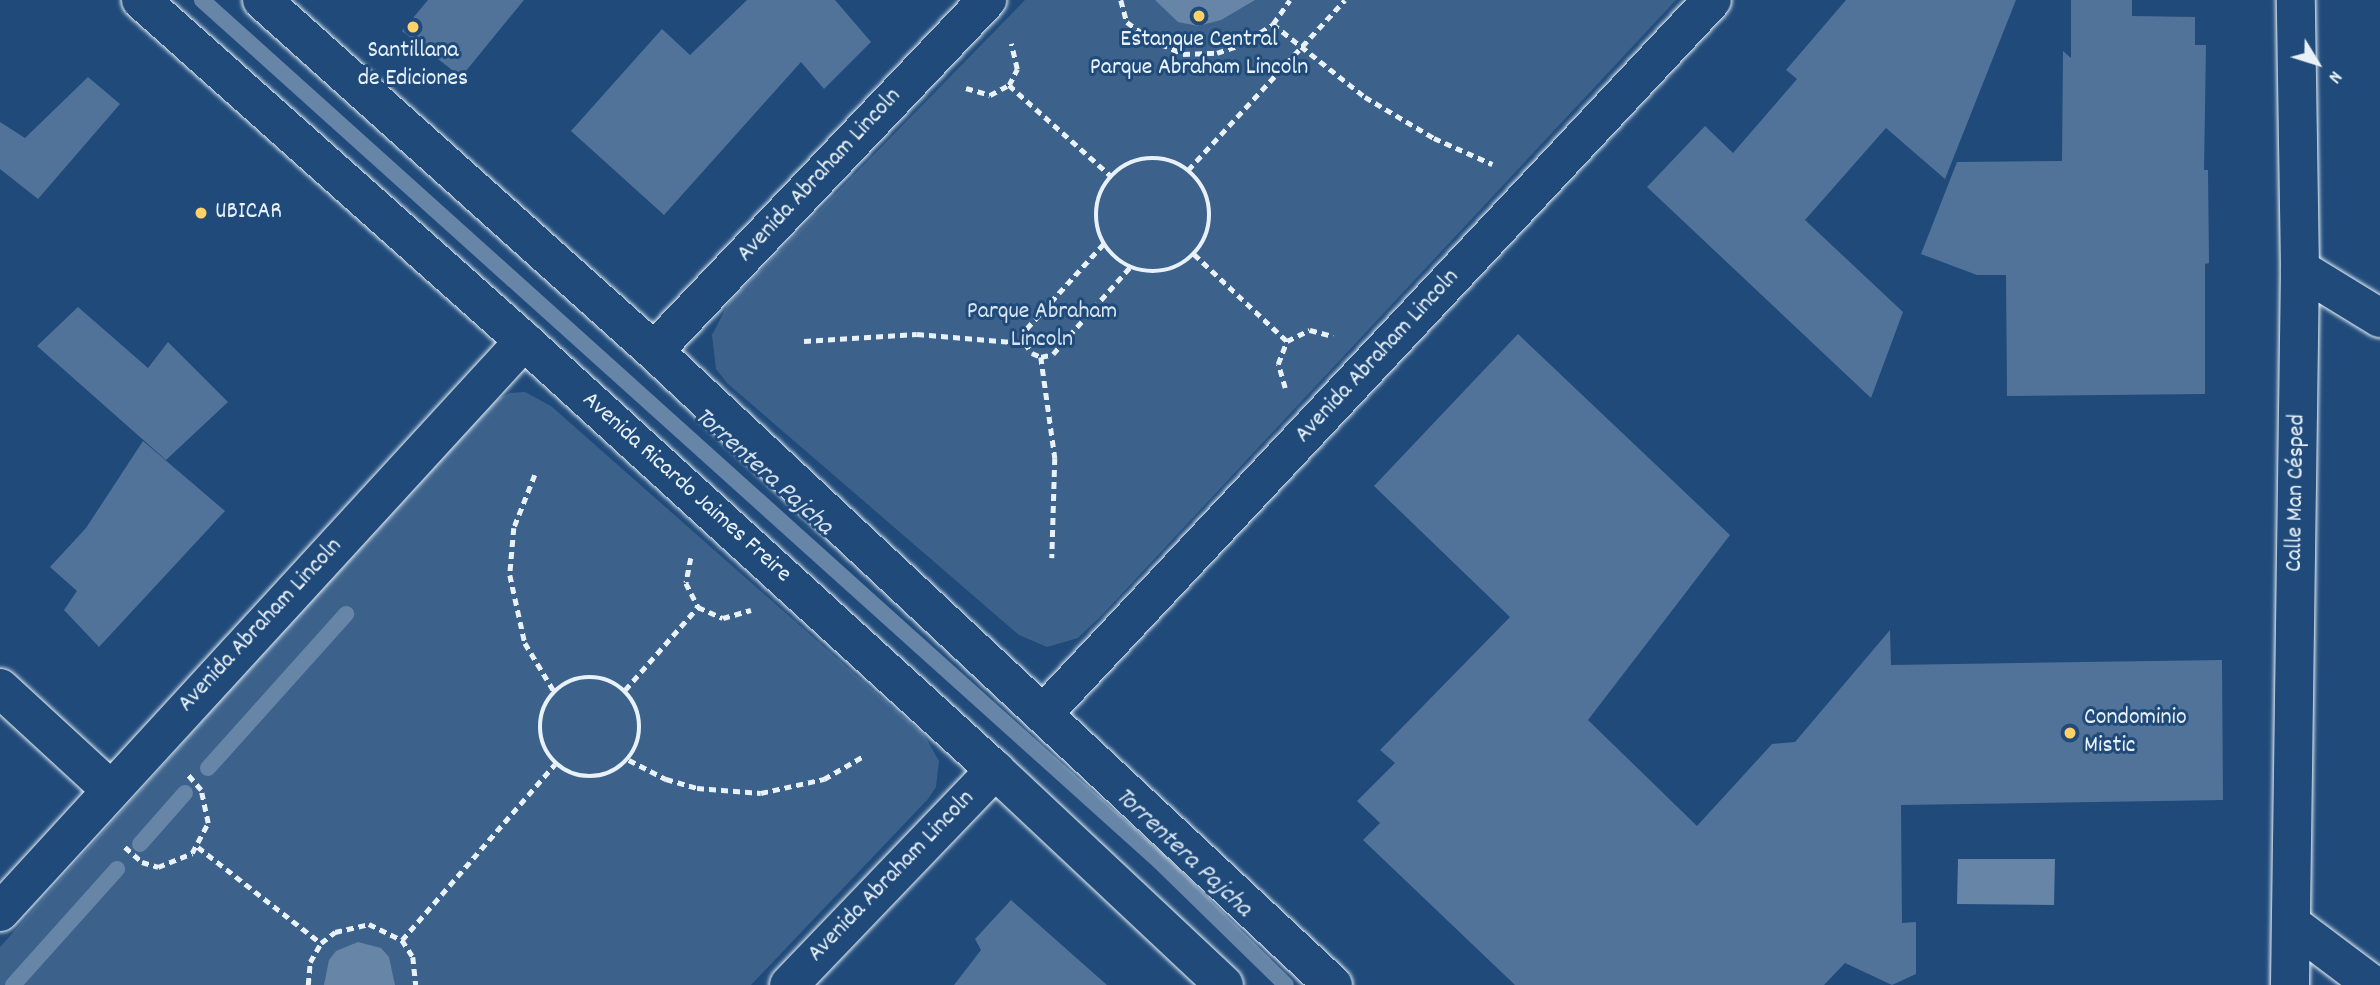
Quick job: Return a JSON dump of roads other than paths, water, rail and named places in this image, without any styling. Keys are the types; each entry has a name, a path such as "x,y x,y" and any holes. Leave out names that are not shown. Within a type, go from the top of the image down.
{"street":[{"name":"Avenida Ricardo Jaimes Freire","path":"141,0 524,341 995,769 1224,985"},
{"path":"262,0 654,351 1333,985"},
{"name":"Avenida Abraham Lincoln","path":"654,351 987,0"},
{"name":"Avenida Abraham Lincoln","path":"1043,714 1712,0"},
{"name":"Calle Man Césped","path":"2290,985 2300,269 2296,0"},
{"path":"2300,269 2380,318"},
{"name":"Avenida Abraham Lincoln","path":"0,912 524,341"},
{"path":"0,688 111,790"},
{"name":"Avenida Abraham Lincoln","path":"789,985 995,769"},
{"path":"2292,924 2373,985"}],"waterway":[{"name":"Torrentera Pajcha","path":"202,0 1159,861 1286,985"},
{"path":"208,768 346,614"},
{"path":"140,844 185,793"},
{"path":"13,985 117,869"}],"place":[{"name":"Estanque Central Parque Abraham Lincoln","path":"1199,16"},
{"name":"Santillana de Ediciones","path":"413,27"},
{"name":"UBICAR","path":"201,213"},
{"name":"Condominio Mistic","path":"2070,733"}],"park label":[{"name":"Parque Abraham Lincoln","path":"1042,327"}]}
